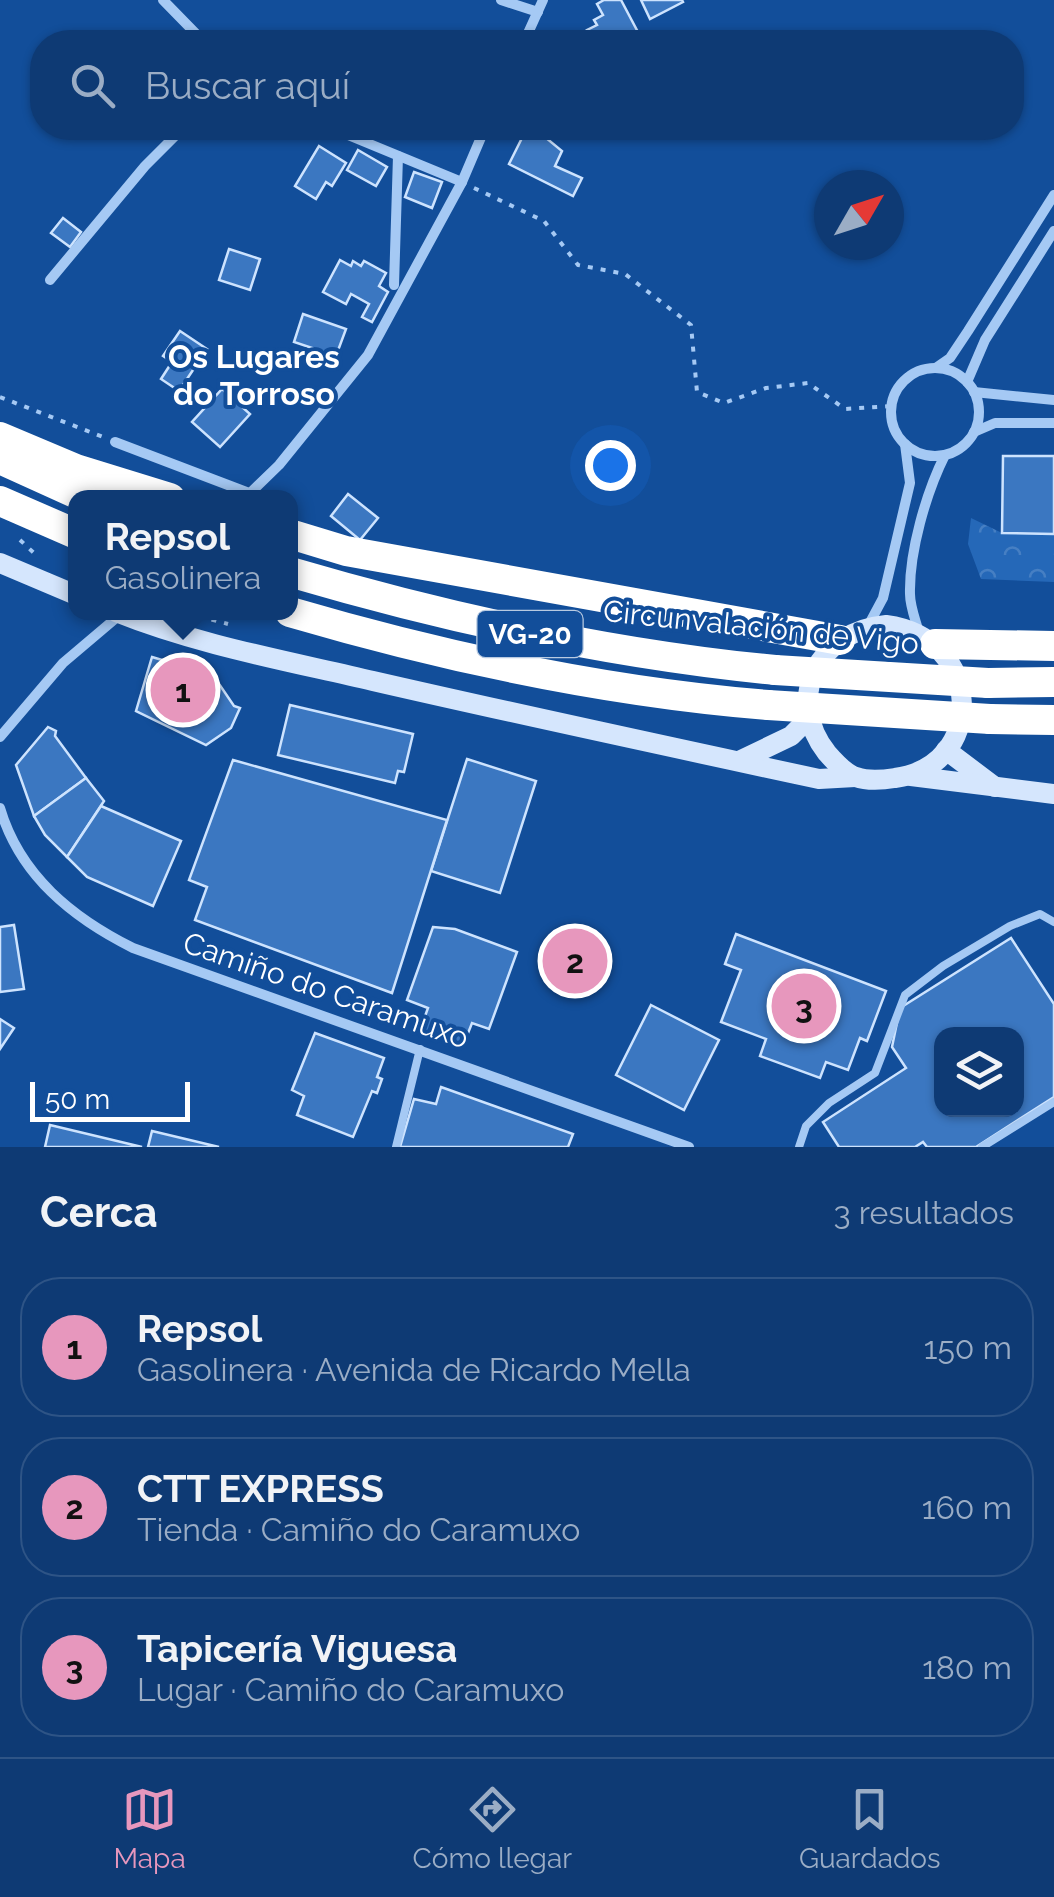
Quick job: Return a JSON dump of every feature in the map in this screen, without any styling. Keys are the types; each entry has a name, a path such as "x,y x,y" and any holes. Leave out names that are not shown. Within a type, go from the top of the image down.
{"highway":[{"path":"0,436 76,469 144,490"},
{"path":"0,459 68,490"},
{"path":"0,501 68,531"},
{"path":"298,536 346,551 840,640"},
{"name":"Circunvalación de Vigo","path":"298,574 537,636 712,664 988,683 1054,682"},
{"name":"VG-20","path":"298,614 382,639 596,685 768,706 990,720 1054,720"},
{"path":"927,639 1054,646"}],"main road":[{"path":"0,563 68,592"},
{"path":"138,620 293,662 818,778 884,780 911,776 1054,794"},
{"path":"855,777 832,760 817,740 809,718 808,694 814,670 827,650 868,626 903,627 927,639 957,676 961,714 946,750 911,776"},
{"path":"739,762 791,736 809,718"},
{"path":"946,750 996,788"}],"street":[{"path":"163,0 192,30"},
{"path":"500,0 538,12"},
{"path":"530,30 543,0"},
{"path":"50,280 171,140"},
{"path":"360,140 462,182"},
{"path":"253,490 314,424 368,355 481,140"},
{"path":"394,285 398,156"},
{"path":"1054,195 950,358 906,378 896,390 891,406 896,433 917,452 945,455 967,443 974,432 979,419 971,387 985,340 1054,231"},
{"path":"937,367 953,372 971,387 1054,400"},
{"path":"974,432 996,423 1054,423"},
{"path":"115,442 232,490"},
{"path":"868,626 882,598 910,483 905,444"},
{"path":"927,639 910,597 913,565 929,488 945,455"},
{"path":"0,736 63,663 111,620"},
{"name":"Camiño do Caramuxo","path":"0,808 26,861 50,892 73,915 133,948 420,1050 656,1141 689,1147"}],"lane":[{"path":"799,1147 806,1126 829,1103 875,1073 905,995 943,966 1010,926 1040,914 1054,922"},
{"path":"396,1147 420,1050"},
{"path":"982,1147 1054,1102"}],"path":[{"path":"462,182 544,221 578,265 625,274 691,324 696,392 724,403 766,388 808,383 845,409 891,406"},
{"path":"0,397 115,442"},
{"path":"18,538 36,555"}],"green space":[{"path":"971,518 1002,533 1054,534 1054,582 981,579 968,544"}],"building":[{"path":"621,0 637,30 587,30 597,25 594,20 603,15 597,4"},
{"path":"641,0 682,0 683,2 650,19"},
{"path":"521,140 549,140 562,151 555,166 582,178 573,196 509,164"},
{"path":"319,146 346,163 332,186 326,182 316,199 295,186"},
{"path":"358,150 387,167 376,186 347,170"},
{"path":"414,172 442,182 432,208 405,197"},
{"path":"63,218 81,232 70,247 51,233"},
{"path":"229,249 260,259 250,290 219,280"},
{"path":"340,260 351,266 353,261 361,266 364,261 386,273 379,286 388,292 372,322 362,317 369,304 351,294 346,304 323,292"},
{"path":"303,314 346,329 336,356 294,342"},
{"path":"180,331 207,349 179,391 161,379 172,362 163,356"},
{"path":"222,389 250,414 220,447 192,422"},
{"path":"1003,456 1054,456 1054,534 1002,533"},
{"path":"348,494 378,518 360,540 331,516"},
{"path":"152,657 213,675 234,706 240,708 231,728 206,745 136,711"},
{"path":"290,705 413,734 404,772 398,771 395,783 278,755"},
{"path":"48,727 56,731 55,736 86,778 34,816 16,765"},
{"path":"467,759 536,781 500,893 431,871"},
{"path":"233,760 447,820 392,993 195,920 207,887 189,880"},
{"path":"86,778 104,801 67,857 45,835 34,816"},
{"path":"101,806 181,841 153,906 87,877 67,857"},
{"path":"14,925 24,989 0,992 0,927"},
{"path":"433,927 455,929 517,952 489,1029 472,1023 463,1046 420,1030 428,1008 407,1000"},
{"path":"736,934 886,991 867,1041 860,1038 848,1070 826,1062 820,1078 760,1056 766,1039 721,1022 741,970 725,964"},
{"path":"1011,938 1054,1004 1054,1097 1024,1116 1024,1027 934,1027 934,1117 1023,1117 976,1147 927,1147 923,1142 915,1147 839,1147 823,1122 906,1068 892,1047 900,1008"},
{"path":"651,1005 719,1040 684,1110 616,1075"},
{"path":"0,1019 14,1028 0,1049"},
{"path":"315,1033 384,1058 377,1077 382,1079 377,1093 372,1091 353,1137 297,1115 304,1096 292,1090"},
{"path":"441,1087 573,1134 568,1147 400,1147 414,1099 436,1104"},
{"path":"50,1125 142,1147 45,1147"},
{"path":"152,1131 219,1147 148,1147"}],"place":[{"name":"Repsol","path":"183,690"},
{"name":"CTT EXPRESS","path":"575,961"},
{"name":"Tapicería Viguesa","path":"804,1006"}],"district":[{"name":"Os Lugares do Torroso","path":"254,374"}]}
